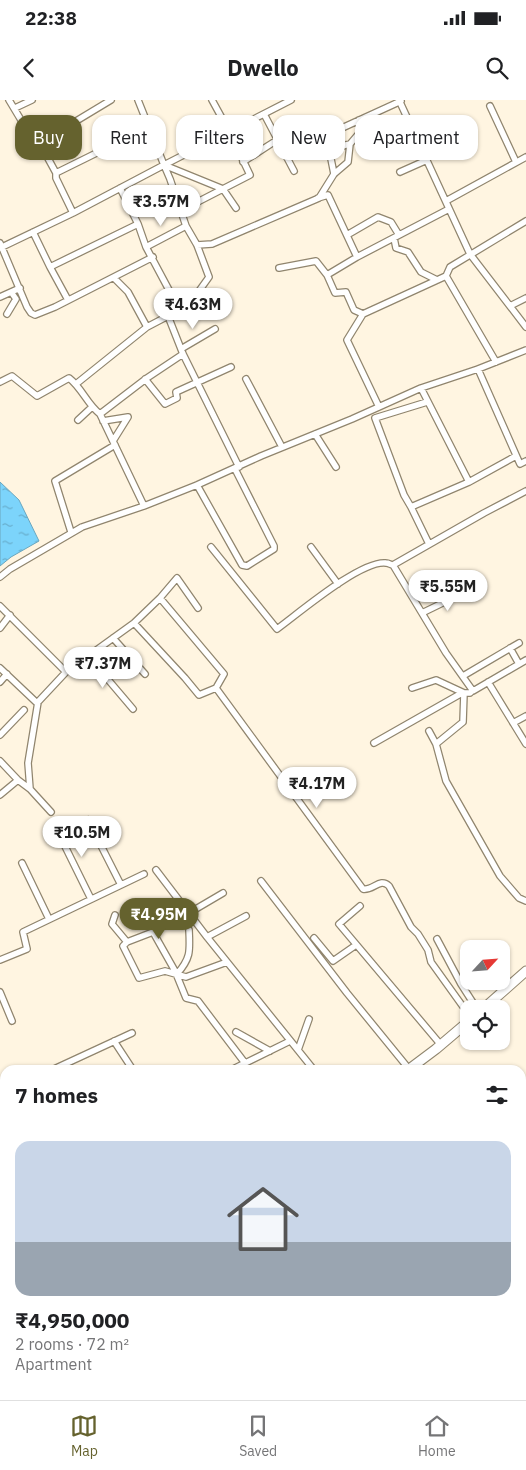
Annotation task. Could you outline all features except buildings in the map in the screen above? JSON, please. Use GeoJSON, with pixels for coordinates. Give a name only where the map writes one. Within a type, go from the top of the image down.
{"type":"FeatureCollection","features":[{"type":"Feature","properties":{"kind":"main road"},"geometry":{"type":"LineString","coordinates":[[493,1000],[526,971]]}},
{"type":"Feature","properties":{"kind":"main road"},"geometry":{"type":"LineString","coordinates":[[415,1065],[460,1029]]}},
{"type":"Feature","properties":{"kind":"street"},"geometry":{"type":"LineString","coordinates":[[10,100],[19,115]]}},
{"type":"Feature","properties":{"kind":"street"},"geometry":{"type":"LineString","coordinates":[[15,108],[32,100]]}},
{"type":"Feature","properties":{"kind":"street"},"geometry":{"type":"LineString","coordinates":[[82,117],[111,100]]}},
{"type":"Feature","properties":{"kind":"street"},"geometry":{"type":"LineString","coordinates":[[138,100],[144,115]]}},
{"type":"Feature","properties":{"kind":"street"},"geometry":{"type":"LineString","coordinates":[[212,100],[220,115]]}},
{"type":"Feature","properties":{"kind":"street"},"geometry":{"type":"LineString","coordinates":[[273,131],[264,114],[291,100]]}},
{"type":"Feature","properties":{"kind":"street"},"geometry":{"type":"LineString","coordinates":[[370,115],[401,101],[407,115]]}},
{"type":"Feature","properties":{"kind":"street"},"geometry":{"type":"LineString","coordinates":[[490,106],[516,162]]}},
{"type":"Feature","properties":{"kind":"street"},"geometry":{"type":"LineString","coordinates":[[345,145],[350,144],[355,138]]}},
{"type":"Feature","properties":{"kind":"street"},"geometry":{"type":"LineString","coordinates":[[318,198],[334,174],[348,162],[350,144]]}},
{"type":"Feature","properties":{"kind":"street"},"geometry":{"type":"LineString","coordinates":[[182,210],[250,175],[243,162],[273,145]]}},
{"type":"Feature","properties":{"kind":"street"},"geometry":{"type":"LineString","coordinates":[[56,173],[92,155]]}},
{"type":"Feature","properties":{"kind":"street"},"geometry":{"type":"LineString","coordinates":[[446,201],[526,157]]}},
{"type":"Feature","properties":{"kind":"street"},"geometry":{"type":"LineString","coordinates":[[153,257],[114,278],[35,315],[27,307],[1,246],[73,213],[176,159]]}},
{"type":"Feature","properties":{"kind":"street"},"geometry":{"type":"LineString","coordinates":[[49,160],[73,213]]}},
{"type":"Feature","properties":{"kind":"street"},"geometry":{"type":"LineString","coordinates":[[76,384],[147,327],[168,316],[177,305],[194,298],[209,277],[197,245],[186,226],[182,210],[162,160]]}},
{"type":"Feature","properties":{"kind":"street"},"geometry":{"type":"LineString","coordinates":[[288,160],[294,171]]}},
{"type":"Feature","properties":{"kind":"street"},"geometry":{"type":"LineString","coordinates":[[331,160],[334,174]]}},
{"type":"Feature","properties":{"kind":"street"},"geometry":{"type":"LineString","coordinates":[[400,172],[427,160],[470,254],[526,327]]}},
{"type":"Feature","properties":{"kind":"street"},"geometry":{"type":"LineString","coordinates":[[164,165],[223,189],[236,208]]}},
{"type":"Feature","properties":{"kind":"street"},"geometry":{"type":"LineString","coordinates":[[120,188],[138,224],[146,247],[177,305]]}},
{"type":"Feature","properties":{"kind":"street"},"geometry":{"type":"LineString","coordinates":[[197,245],[212,244],[328,195],[357,257]]}},
{"type":"Feature","properties":{"kind":"street"},"geometry":{"type":"LineString","coordinates":[[328,275],[357,257],[449,208]]}},
{"type":"Feature","properties":{"kind":"street"},"geometry":{"type":"LineString","coordinates":[[347,235],[378,217],[391,222],[397,236],[396,248],[408,252],[422,272],[437,280]]}},
{"type":"Feature","properties":{"kind":"street"},"geometry":{"type":"LineString","coordinates":[[379,407],[347,340],[363,314],[446,276],[450,267],[526,221]]}},
{"type":"Feature","properties":{"kind":"street"},"geometry":{"type":"LineString","coordinates":[[50,267],[138,224]]}},
{"type":"Feature","properties":{"kind":"street"},"geometry":{"type":"LineString","coordinates":[[146,247],[186,226]]}},
{"type":"Feature","properties":{"kind":"street"},"geometry":{"type":"LineString","coordinates":[[122,232],[141,231]]}},
{"type":"Feature","properties":{"kind":"street"},"geometry":{"type":"LineString","coordinates":[[33,232],[68,300]]}},
{"type":"Feature","properties":{"kind":"street"},"geometry":{"type":"LineString","coordinates":[[279,268],[316,261],[328,275],[335,293],[346,292],[354,310],[363,314]]}},
{"type":"Feature","properties":{"kind":"street"},"geometry":{"type":"LineString","coordinates":[[446,276],[496,362]]}},
{"type":"Feature","properties":{"kind":"street"},"geometry":{"type":"LineString","coordinates":[[114,278],[128,292],[147,327]]}},
{"type":"Feature","properties":{"kind":"street"},"geometry":{"type":"LineString","coordinates":[[0,297],[20,288]]}},
{"type":"Feature","properties":{"kind":"street"},"geometry":{"type":"LineString","coordinates":[[7,314],[16,299],[11,292]]}},
{"type":"Feature","properties":{"kind":"street"},"geometry":{"type":"LineString","coordinates":[[510,306],[526,298]]}},
{"type":"Feature","properties":{"kind":"street"},"geometry":{"type":"LineString","coordinates":[[168,316],[182,352],[274,549],[247,566],[242,565],[197,486]]}},
{"type":"Feature","properties":{"kind":"street"},"geometry":{"type":"LineString","coordinates":[[100,414],[215,329]]}},
{"type":"Feature","properties":{"kind":"street"},"geometry":{"type":"LineString","coordinates":[[0,577],[10,569],[82,526],[197,486],[282,447],[420,388],[478,369],[526,350]]}},
{"type":"Feature","properties":{"kind":"street"},"geometry":{"type":"LineString","coordinates":[[145,379],[165,404],[177,398],[176,392],[231,367]]}},
{"type":"Feature","properties":{"kind":"street"},"geometry":{"type":"LineString","coordinates":[[478,369],[520,464],[526,461]]}},
{"type":"Feature","properties":{"kind":"street"},"geometry":{"type":"LineString","coordinates":[[0,382],[12,376],[37,396],[69,378],[76,384],[104,420],[144,506]]}},
{"type":"Feature","properties":{"kind":"street"},"geometry":{"type":"LineString","coordinates":[[246,379],[282,447]]}},
{"type":"Feature","properties":{"kind":"street"},"geometry":{"type":"LineString","coordinates":[[420,388],[469,482]]}},
{"type":"Feature","properties":{"kind":"street"},"geometry":{"type":"LineString","coordinates":[[428,402],[375,418],[404,495],[429,544]]}},
{"type":"Feature","properties":{"kind":"street"},"geometry":{"type":"LineString","coordinates":[[78,420],[92,407]]}},
{"type":"Feature","properties":{"kind":"street"},"geometry":{"type":"LineString","coordinates":[[70,532],[55,481],[114,443],[128,417],[104,420]]}},
{"type":"Feature","properties":{"kind":"street"},"geometry":{"type":"LineString","coordinates":[[315,434],[336,467]]}},
{"type":"Feature","properties":{"kind":"street"},"geometry":{"type":"LineString","coordinates":[[411,507],[469,482],[516,456]]}},
{"type":"Feature","properties":{"kind":"street"},"geometry":{"type":"LineString","coordinates":[[393,566],[526,491]]}},
{"type":"Feature","properties":{"kind":"street"},"geometry":{"type":"LineString","coordinates":[[211,547],[277,629],[348,577],[371,566],[386,563],[393,566],[446,653],[473,690]]}},
{"type":"Feature","properties":{"kind":"street"},"geometry":{"type":"LineString","coordinates":[[311,547],[338,584]]}},
{"type":"Feature","properties":{"kind":"street"},"geometry":{"type":"LineString","coordinates":[[30,788],[28,763],[38,702],[66,672],[134,623],[160,598],[177,578],[198,608]]}},
{"type":"Feature","properties":{"kind":"street"},"geometry":{"type":"LineString","coordinates":[[422,613],[465,592]]}},
{"type":"Feature","properties":{"kind":"street"},"geometry":{"type":"LineString","coordinates":[[134,623],[199,695],[216,688],[224,674],[160,598]]}},
{"type":"Feature","properties":{"kind":"street"},"geometry":{"type":"LineString","coordinates":[[0,606],[66,672]]}},
{"type":"Feature","properties":{"kind":"street"},"geometry":{"type":"LineString","coordinates":[[0,628],[10,616]]}},
{"type":"Feature","properties":{"kind":"street"},"geometry":{"type":"LineString","coordinates":[[113,638],[145,674]]}},
{"type":"Feature","properties":{"kind":"street"},"geometry":{"type":"LineString","coordinates":[[463,676],[519,643]]}},
{"type":"Feature","properties":{"kind":"street"},"geometry":{"type":"LineString","coordinates":[[510,648],[519,664]]}},
{"type":"Feature","properties":{"kind":"street"},"geometry":{"type":"LineString","coordinates":[[88,656],[133,709]]}},
{"type":"Feature","properties":{"kind":"street"},"geometry":{"type":"LineString","coordinates":[[374,743],[526,660]]}},
{"type":"Feature","properties":{"kind":"street"},"geometry":{"type":"LineString","coordinates":[[0,668],[38,702]]}},
{"type":"Feature","properties":{"kind":"street"},"geometry":{"type":"LineString","coordinates":[[0,682],[7,674]]}},
{"type":"Feature","properties":{"kind":"street"},"geometry":{"type":"LineString","coordinates":[[412,688],[436,680],[464,693]]}},
{"type":"Feature","properties":{"kind":"street"},"geometry":{"type":"LineString","coordinates":[[488,682],[526,744]]}},
{"type":"Feature","properties":{"kind":"street"},"geometry":{"type":"LineString","coordinates":[[216,688],[363,889],[370,890],[381,882],[389,886],[412,927],[428,950],[431,962],[460,1002]]}},
{"type":"Feature","properties":{"kind":"street"},"geometry":{"type":"LineString","coordinates":[[436,744],[463,722],[464,693]]}},
{"type":"Feature","properties":{"kind":"street"},"geometry":{"type":"LineString","coordinates":[[0,735],[24,710]]}},
{"type":"Feature","properties":{"kind":"street"},"geometry":{"type":"LineString","coordinates":[[513,723],[526,716]]}},
{"type":"Feature","properties":{"kind":"street"},"geometry":{"type":"LineString","coordinates":[[429,732],[436,744],[446,781],[500,876],[519,898],[526,901]]}},
{"type":"Feature","properties":{"kind":"street"},"geometry":{"type":"LineString","coordinates":[[0,762],[18,780],[30,788],[51,812]]}},
{"type":"Feature","properties":{"kind":"street"},"geometry":{"type":"LineString","coordinates":[[0,795],[18,780]]}},
{"type":"Feature","properties":{"kind":"street"},"geometry":{"type":"LineString","coordinates":[[62,841],[89,823],[120,885]]}},
{"type":"Feature","properties":{"kind":"street"},"geometry":{"type":"LineString","coordinates":[[55,826],[91,900]]}},
{"type":"Feature","properties":{"kind":"street"},"geometry":{"type":"LineString","coordinates":[[22,863],[49,919]]}},
{"type":"Feature","properties":{"kind":"street"},"geometry":{"type":"LineString","coordinates":[[156,870],[207,937],[310,1065]]}},
{"type":"Feature","properties":{"kind":"street"},"geometry":{"type":"LineString","coordinates":[[0,960],[27,949],[23,932],[144,874]]}},
{"type":"Feature","properties":{"kind":"street"},"geometry":{"type":"LineString","coordinates":[[261,881],[405,1065]]}},
{"type":"Feature","properties":{"kind":"street"},"geometry":{"type":"LineString","coordinates":[[189,913],[223,893]]}},
{"type":"Feature","properties":{"kind":"street"},"geometry":{"type":"LineString","coordinates":[[360,906],[339,924],[441,1045]]}},
{"type":"Feature","properties":{"kind":"street"},"geometry":{"type":"LineString","coordinates":[[164,909],[153,932],[127,942],[123,946],[139,978],[165,971],[186,977],[227,962]]}},
{"type":"Feature","properties":{"kind":"street"},"geometry":{"type":"LineString","coordinates":[[115,915],[112,924],[127,942]]}},
{"type":"Feature","properties":{"kind":"street"},"geometry":{"type":"LineString","coordinates":[[207,937],[246,916]]}},
{"type":"Feature","properties":{"kind":"street"},"geometry":{"type":"LineString","coordinates":[[177,974],[185,965],[190,954],[189,930]]}},
{"type":"Feature","properties":{"kind":"street"},"geometry":{"type":"LineString","coordinates":[[153,932],[177,974],[186,998],[198,1001],[245,1063]]}},
{"type":"Feature","properties":{"kind":"street"},"geometry":{"type":"LineString","coordinates":[[314,938],[333,961],[356,945]]}},
{"type":"Feature","properties":{"kind":"street"},"geometry":{"type":"LineString","coordinates":[[436,939],[471,1000]]}},
{"type":"Feature","properties":{"kind":"street"},"geometry":{"type":"LineString","coordinates":[[0,992],[12,1021]]}},
{"type":"Feature","properties":{"kind":"street"},"geometry":{"type":"LineString","coordinates":[[298,1050],[309,1019]]}},
{"type":"Feature","properties":{"kind":"street"},"geometry":{"type":"LineString","coordinates":[[236,1032],[270,1051]]}},
{"type":"Feature","properties":{"kind":"street"},"geometry":{"type":"LineString","coordinates":[[63,1065],[132,1033]]}},
{"type":"Feature","properties":{"kind":"street"},"geometry":{"type":"LineString","coordinates":[[114,1041],[130,1065]]}},
{"type":"Feature","properties":{"kind":"street"},"geometry":{"type":"LineString","coordinates":[[241,1065],[290,1041]]}},
{"type":"Feature","properties":{"kind":"water"},"geometry":{"type":"Polygon","coordinates":[[[0,482],[19,500],[39,541],[11,557],[0,566],[0,482]]]}}]}
